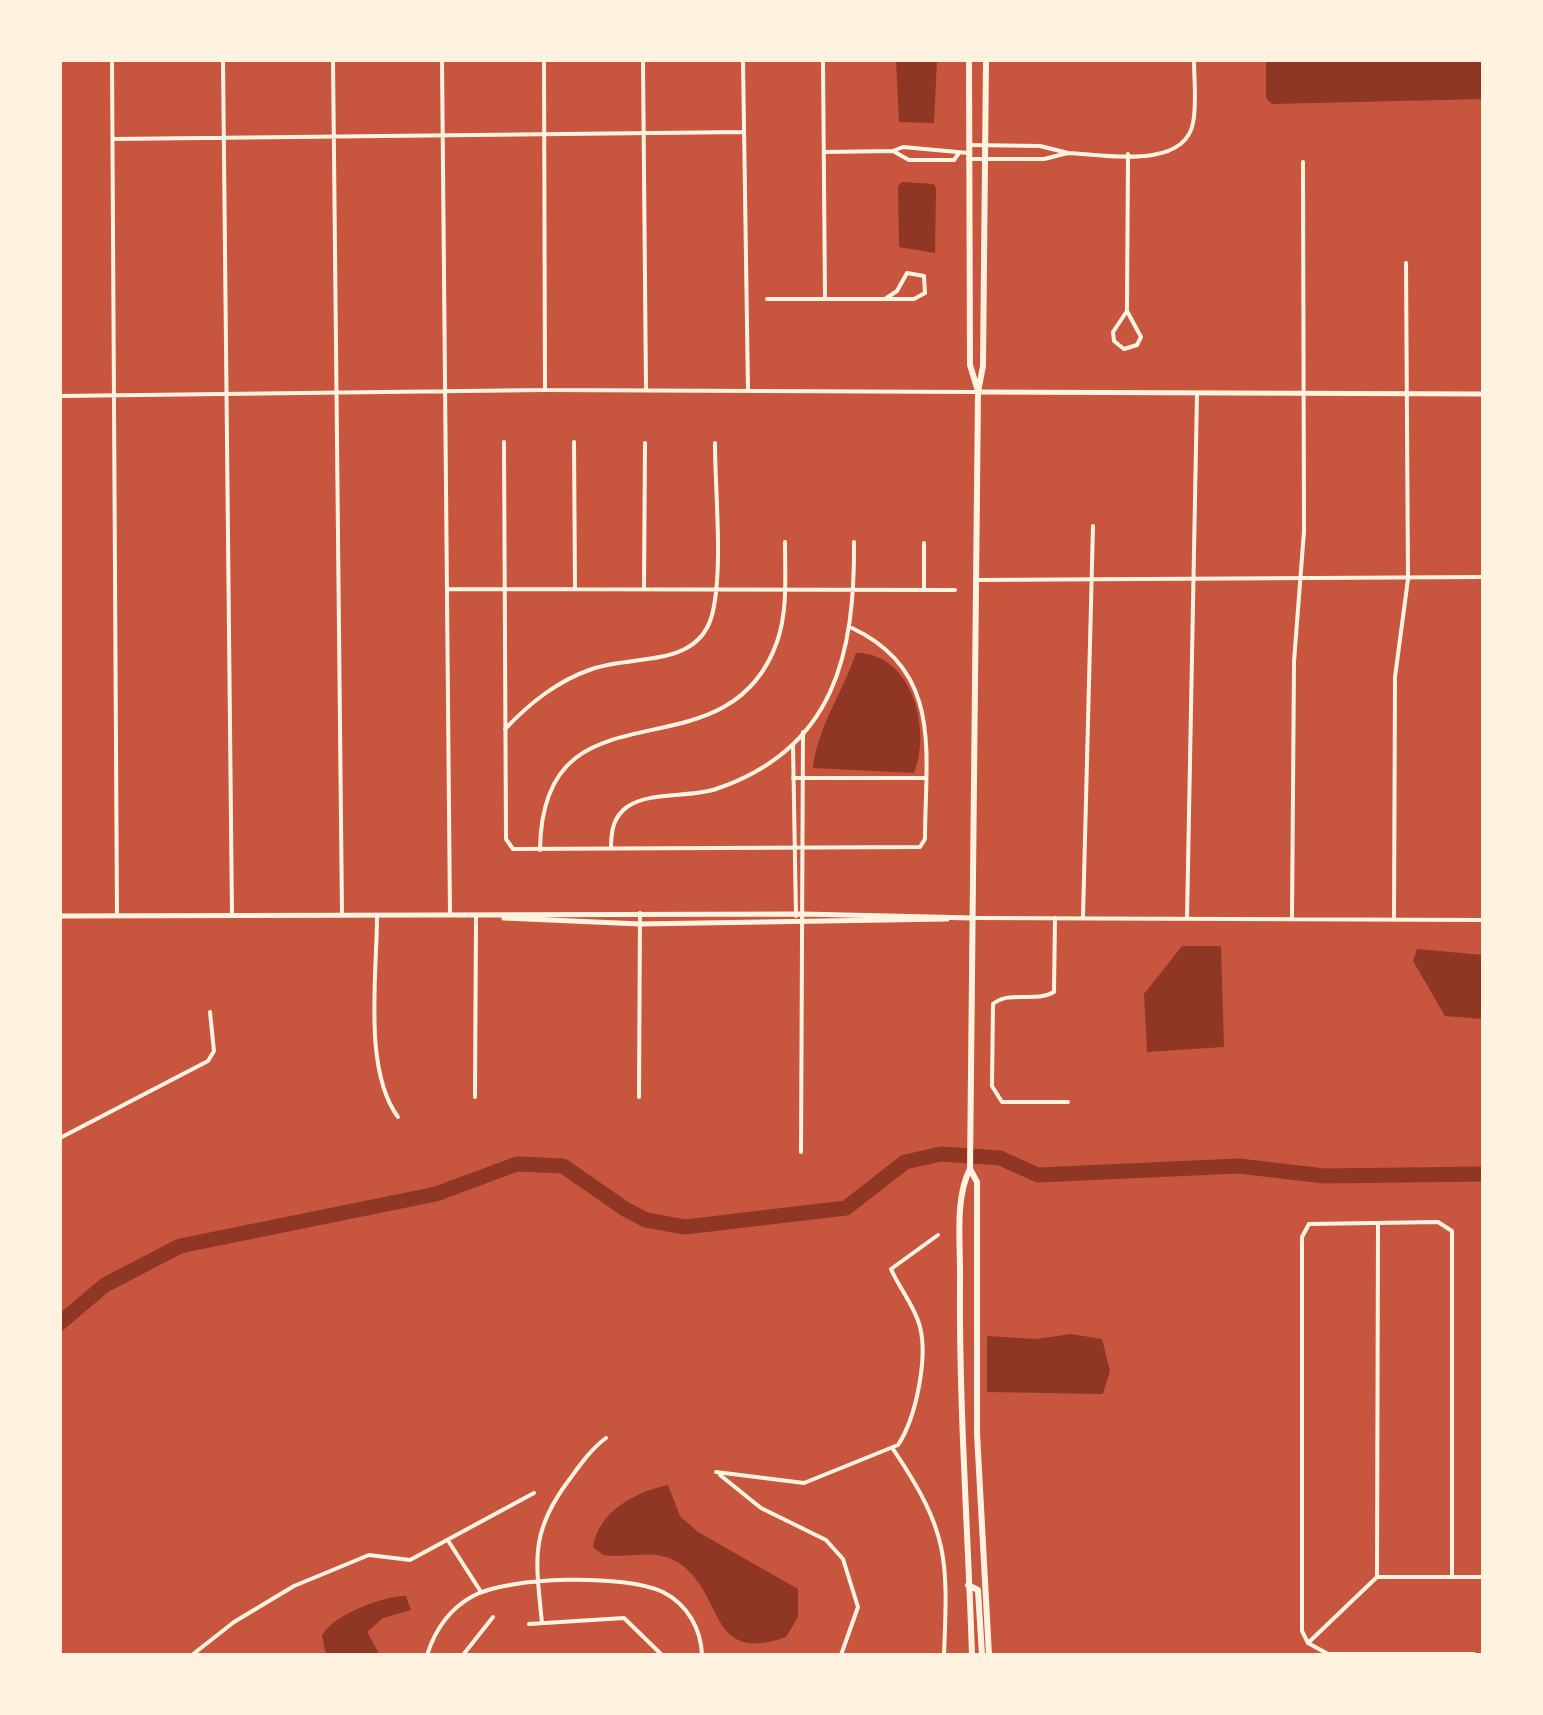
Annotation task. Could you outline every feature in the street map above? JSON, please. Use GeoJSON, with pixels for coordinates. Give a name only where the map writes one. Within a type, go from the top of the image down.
{"type":"FeatureCollection","features":[{"type":"Feature","properties":{"kind":"main road"},"geometry":{"type":"LineString","coordinates":[[969,60],[970,365],[978,392]]}},
{"type":"Feature","properties":{"kind":"main road"},"geometry":{"type":"LineString","coordinates":[[985,1655],[977,1433],[976,1182],[970,1169],[970,1126],[978,392],[983,366],[986,60]]}},
{"type":"Feature","properties":{"kind":"main road"},"geometry":{"type":"LineString","coordinates":[[970,1169],[963,1183],[960,1425],[972,1655]]}},
{"type":"Feature","properties":{"kind":"main road"},"geometry":{"type":"LineString","coordinates":[[968,1584],[978,1590],[985,1655]]}},
{"type":"Feature","properties":{"kind":"street"},"geometry":{"type":"LineString","coordinates":[[112,60],[117,916]]}},
{"type":"Feature","properties":{"kind":"street"},"geometry":{"type":"LineString","coordinates":[[224,60],[232,915]]}},
{"type":"Feature","properties":{"kind":"street"},"geometry":{"type":"LineString","coordinates":[[333,60],[342,914]]}},
{"type":"Feature","properties":{"kind":"street"},"geometry":{"type":"LineString","coordinates":[[442,60],[450,915]]}},
{"type":"Feature","properties":{"kind":"street"},"geometry":{"type":"LineString","coordinates":[[544,60],[545,390]]}},
{"type":"Feature","properties":{"kind":"street"},"geometry":{"type":"LineString","coordinates":[[643,60],[646,392]]}},
{"type":"Feature","properties":{"kind":"street"},"geometry":{"type":"LineString","coordinates":[[743,60],[748,392]]}},
{"type":"Feature","properties":{"kind":"street"},"geometry":{"type":"LineString","coordinates":[[823,60],[825,299]]}},
{"type":"Feature","properties":{"kind":"street"},"geometry":{"type":"LineString","coordinates":[[968,152],[985,158],[1027,158],[1068,153],[1167,152],[1188,136],[1193,122],[1194,60]]}},
{"type":"Feature","properties":{"kind":"street"},"geometry":{"type":"LineString","coordinates":[[113,139],[743,132]]}},
{"type":"Feature","properties":{"kind":"street"},"geometry":{"type":"LineString","coordinates":[[958,153],[985,145],[1027,146],[1068,153]]}},
{"type":"Feature","properties":{"kind":"street"},"geometry":{"type":"LineString","coordinates":[[1027,146],[1027,158]]}},
{"type":"Feature","properties":{"kind":"street"},"geometry":{"type":"LineString","coordinates":[[928,148],[928,160]]}},
{"type":"Feature","properties":{"kind":"street"},"geometry":{"type":"LineString","coordinates":[[824,152],[953,148],[958,153]]}},
{"type":"Feature","properties":{"kind":"street"},"geometry":{"type":"LineString","coordinates":[[894,151],[900,158],[928,160],[954,160],[958,153]]}},
{"type":"Feature","properties":{"kind":"street"},"geometry":{"type":"LineString","coordinates":[[1127,311],[1113,332],[1114,341],[1124,349],[1133,348],[1140,337],[1127,311],[1128,154]]}},
{"type":"Feature","properties":{"kind":"street"},"geometry":{"type":"LineString","coordinates":[[1292,920],[1294,662],[1303,579],[1302,162]]}},
{"type":"Feature","properties":{"kind":"street"},"geometry":{"type":"LineString","coordinates":[[1394,920],[1394,677],[1408,579],[1406,263]]}},
{"type":"Feature","properties":{"kind":"street"},"geometry":{"type":"LineString","coordinates":[[767,299],[885,299],[918,298],[925,293],[926,280],[916,272],[907,273],[896,292],[885,299]]}},
{"type":"Feature","properties":{"kind":"street"},"geometry":{"type":"LineString","coordinates":[[60,396],[545,390],[1483,394]]}},
{"type":"Feature","properties":{"kind":"street"},"geometry":{"type":"LineString","coordinates":[[1187,919],[1190,659],[1197,579],[1197,394]]}},
{"type":"Feature","properties":{"kind":"street"},"geometry":{"type":"LineString","coordinates":[[504,442],[510,847],[920,847],[925,839],[924,720],[914,682],[885,648],[852,628]]}},
{"type":"Feature","properties":{"kind":"street"},"geometry":{"type":"LineString","coordinates":[[574,442],[575,589]]}},
{"type":"Feature","properties":{"kind":"street"},"geometry":{"type":"LineString","coordinates":[[506,729],[536,699],[566,680],[610,664],[684,651],[708,626],[715,590],[715,442]]}},
{"type":"Feature","properties":{"kind":"street"},"geometry":{"type":"LineString","coordinates":[[644,589],[646,443]]}},
{"type":"Feature","properties":{"kind":"street"},"geometry":{"type":"LineString","coordinates":[[1084,917],[1093,526]]}},
{"type":"Feature","properties":{"kind":"street"},"geometry":{"type":"LineString","coordinates":[[540,850],[542,814],[551,791],[566,768],[586,750],[623,733],[706,718],[750,686],[776,644],[785,590],[785,542]]}},
{"type":"Feature","properties":{"kind":"street"},"geometry":{"type":"LineString","coordinates":[[610,850],[614,822],[627,807],[718,788],[757,770],[803,732],[831,691],[852,628],[854,542]]}},
{"type":"Feature","properties":{"kind":"street"},"geometry":{"type":"LineString","coordinates":[[924,543],[924,590]]}},
{"type":"Feature","properties":{"kind":"street"},"geometry":{"type":"LineString","coordinates":[[976,580],[1483,576]]}},
{"type":"Feature","properties":{"kind":"street"},"geometry":{"type":"LineString","coordinates":[[448,589],[956,590]]}},
{"type":"Feature","properties":{"kind":"street"},"geometry":{"type":"LineString","coordinates":[[800,1152],[803,732]]}},
{"type":"Feature","properties":{"kind":"street"},"geometry":{"type":"LineString","coordinates":[[793,743],[794,914],[800,925]]}},
{"type":"Feature","properties":{"kind":"street"},"geometry":{"type":"LineString","coordinates":[[794,778],[925,778]]}},
{"type":"Feature","properties":{"kind":"street"},"geometry":{"type":"LineString","coordinates":[[376,914],[378,1060],[386,1098],[398,1118]]}},
{"type":"Feature","properties":{"kind":"street"},"geometry":{"type":"LineString","coordinates":[[639,1097],[640,914]]}},
{"type":"Feature","properties":{"kind":"street"},"geometry":{"type":"LineString","coordinates":[[60,916],[803,914],[1483,920]]}},
{"type":"Feature","properties":{"kind":"street"},"geometry":{"type":"LineString","coordinates":[[476,915],[640,924],[934,923],[952,918]]}},
{"type":"Feature","properties":{"kind":"street"},"geometry":{"type":"LineString","coordinates":[[475,1097],[476,915]]}},
{"type":"Feature","properties":{"kind":"street"},"geometry":{"type":"LineString","coordinates":[[1056,918],[1056,989],[1046,997],[1002,998],[993,1004],[992,1086],[1002,1102],[1068,1102]]}},
{"type":"Feature","properties":{"kind":"street"},"geometry":{"type":"LineString","coordinates":[[60,1138],[208,1061],[214,1051],[210,1012]]}},
{"type":"Feature","properties":{"kind":"street"},"geometry":{"type":"LineString","coordinates":[[1452,1577],[1452,1229],[1442,1222],[1313,1223],[1302,1236],[1301,1626],[1308,1642],[1334,1654],[1474,1654]]}},
{"type":"Feature","properties":{"kind":"street"},"geometry":{"type":"LineString","coordinates":[[1376,1576],[1378,1223]]}},
{"type":"Feature","properties":{"kind":"street"},"geometry":{"type":"LineString","coordinates":[[840,1655],[858,1607],[855,1586],[840,1554],[826,1540],[761,1508],[716,1472],[804,1483],[894,1449],[908,1425],[922,1340],[918,1319],[891,1269],[938,1235]]}},
{"type":"Feature","properties":{"kind":"street"},"geometry":{"type":"LineString","coordinates":[[542,1623],[536,1544],[545,1514],[592,1450],[606,1438]]}},
{"type":"Feature","properties":{"kind":"street"},"geometry":{"type":"LineString","coordinates":[[894,1449],[933,1513],[943,1542],[948,1574],[944,1655]]}},
{"type":"Feature","properties":{"kind":"street"},"geometry":{"type":"LineString","coordinates":[[192,1655],[234,1622],[294,1586],[369,1555],[407,1561],[449,1542],[534,1493]]}},
{"type":"Feature","properties":{"kind":"street"},"geometry":{"type":"LineString","coordinates":[[449,1542],[481,1592]]}},
{"type":"Feature","properties":{"kind":"street"},"geometry":{"type":"LineString","coordinates":[[1308,1642],[1376,1576],[1483,1577]]}},
{"type":"Feature","properties":{"kind":"street"},"geometry":{"type":"LineString","coordinates":[[426,1655],[441,1623],[481,1592],[538,1583],[637,1585],[662,1592],[691,1617],[702,1655]]}},
{"type":"Feature","properties":{"kind":"street"},"geometry":{"type":"LineString","coordinates":[[463,1655],[493,1617]]}},
{"type":"Feature","properties":{"kind":"street"},"geometry":{"type":"LineString","coordinates":[[529,1624],[624,1618],[662,1655]]}},
{"type":"Feature","properties":{"kind":"shaded area"},"geometry":{"type":"Polygon","coordinates":[[[896,60],[937,60],[934,123],[899,122],[896,60]]]}},
{"type":"Feature","properties":{"kind":"shaded area"},"geometry":{"type":"Polygon","coordinates":[[[1266,60],[1483,60],[1483,99],[1272,104],[1266,98],[1266,60]]]}},
{"type":"Feature","properties":{"kind":"shaded area"},"geometry":{"type":"Polygon","coordinates":[[[902,182],[934,184],[936,188],[935,253],[899,247],[898,186],[902,182]]]}},
{"type":"Feature","properties":{"kind":"shaded area"},"geometry":{"type":"Polygon","coordinates":[[[856,653],[875,656],[891,665],[913,696],[920,736],[914,773],[813,768],[820,739],[856,653]]]}},
{"type":"Feature","properties":{"kind":"shaded area"},"geometry":{"type":"Polygon","coordinates":[[[1182,946],[1221,946],[1224,1047],[1147,1052],[1144,994],[1182,946]]]}},
{"type":"Feature","properties":{"kind":"shaded area"},"geometry":{"type":"Polygon","coordinates":[[[1417,949],[1483,955],[1483,1019],[1445,1016],[1413,961],[1417,949]]]}},
{"type":"Feature","properties":{"kind":"shaded area"},"geometry":{"type":"Polygon","coordinates":[[[1071,1334],[1102,1339],[1110,1371],[1103,1394],[987,1392],[987,1336],[1036,1339],[1071,1334]]]}},
{"type":"Feature","properties":{"kind":"shaded area"},"geometry":{"type":"Polygon","coordinates":[[[668,1485],[680,1516],[698,1532],[798,1589],[798,1617],[786,1637],[761,1643],[743,1642],[720,1622],[694,1577],[679,1563],[651,1554],[603,1555],[593,1547],[603,1523],[620,1505],[668,1485]]]}},
{"type":"Feature","properties":{"kind":"shaded area"},"geometry":{"type":"Polygon","coordinates":[[[406,1596],[411,1610],[383,1618],[367,1632],[380,1655],[326,1655],[322,1636],[336,1621],[372,1603],[406,1596]]]}},
{"type":"Feature","properties":{"kind":"waterway"},"geometry":{"type":"LineString","coordinates":[[60,1323],[105,1285],[180,1246],[436,1194],[517,1164],[563,1166],[646,1220],[685,1227],[846,1208],[905,1162],[941,1154],[1000,1158],[1038,1175],[1239,1166],[1324,1176],[1483,1174]]}}]}
